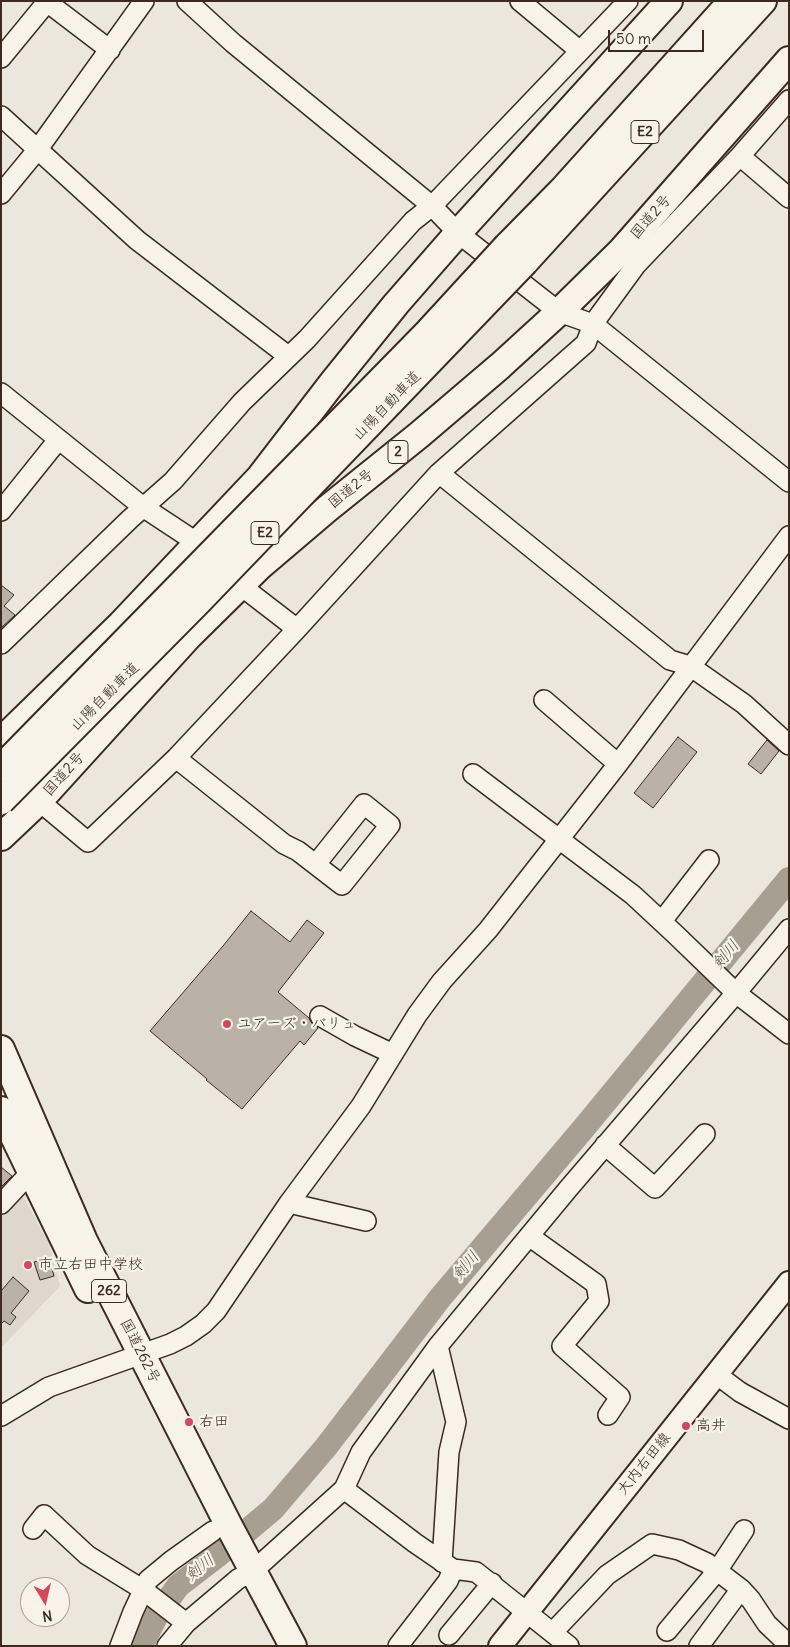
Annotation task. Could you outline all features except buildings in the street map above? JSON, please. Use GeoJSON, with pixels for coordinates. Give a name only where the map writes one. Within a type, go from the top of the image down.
{"type":"FeatureCollection","features":[{"type":"Feature","properties":{"kind":"highway"},"geometry":{"type":"LineString","coordinates":[[1,741],[121,624],[260,477],[390,312],[458,233],[669,1]]}},
{"type":"Feature","properties":{"kind":"highway","name":"山陽自動車道"},"geometry":{"type":"LineString","coordinates":[[1,768],[421,339],[516,254],[564,188],[732,1]]}},
{"type":"Feature","properties":{"kind":"highway","name":"山陽自動車道"},"geometry":{"type":"LineString","coordinates":[[1,801],[199,601],[516,254],[762,1]]}},
{"type":"Feature","properties":{"kind":"highway","name":"国道2号"},"geometry":{"type":"LineString","coordinates":[[1,837],[39,801],[189,636],[260,566],[327,509],[419,436],[500,366],[559,312],[621,251],[789,60]]}},
{"type":"Feature","properties":{"kind":"highway","name":"国道262号"},"geometry":{"type":"LineString","coordinates":[[1,1049],[133,1357],[219,1531],[293,1646]]}},
{"type":"Feature","properties":{"kind":"highway","name":"国道262号"},"geometry":{"type":"LineString","coordinates":[[1,1110],[71,1256],[133,1357]]}},
{"type":"Feature","properties":{"kind":"highway","name":"国道262号"},"geometry":{"type":"LineString","coordinates":[[244,1571],[272,1646]]}},
{"type":"Feature","properties":{"kind":"main road","name":"大内右田線"},"geometry":{"type":"LineString","coordinates":[[500,1646],[789,1283]]}},
{"type":"Feature","properties":{"kind":"street"},"geometry":{"type":"LineString","coordinates":[[1,194],[38,149],[144,1]]}},
{"type":"Feature","properties":{"kind":"street"},"geometry":{"type":"LineString","coordinates":[[186,1],[241,49],[432,206],[458,233],[559,312],[593,324],[789,482]]}},
{"type":"Feature","properties":{"kind":"street"},"geometry":{"type":"LineString","coordinates":[[520,1],[580,51]]}},
{"type":"Feature","properties":{"kind":"street"},"geometry":{"type":"LineString","coordinates":[[1,644],[143,507],[173,481],[242,402],[307,338],[413,221],[432,206],[628,1]]}},
{"type":"Feature","properties":{"kind":"street"},"geometry":{"type":"LineString","coordinates":[[1,58],[46,2],[110,50]]}},
{"type":"Feature","properties":{"kind":"street"},"geometry":{"type":"LineString","coordinates":[[39,801],[88,842],[176,758],[439,473],[586,343],[593,324],[636,265],[740,156],[789,100]]}},
{"type":"Feature","properties":{"kind":"street"},"geometry":{"type":"LineString","coordinates":[[1,116],[137,240],[288,356]]}},
{"type":"Feature","properties":{"kind":"street"},"geometry":{"type":"LineString","coordinates":[[740,156],[789,198]]}},
{"type":"Feature","properties":{"kind":"street"},"geometry":{"type":"LineString","coordinates":[[1,393],[143,507],[190,538]]}},
{"type":"Feature","properties":{"kind":"street"},"geometry":{"type":"LineString","coordinates":[[1,511],[58,440]]}},
{"type":"Feature","properties":{"kind":"street"},"geometry":{"type":"LineString","coordinates":[[439,473],[670,660],[690,666],[744,704],[789,745]]}},
{"type":"Feature","properties":{"kind":"street"},"geometry":{"type":"LineString","coordinates":[[1,1416],[49,1387],[186,1336],[203,1324],[216,1311],[289,1203],[361,1106],[416,1015],[442,981],[488,930],[559,840],[789,536]]}},
{"type":"Feature","properties":{"kind":"street"},"geometry":{"type":"LineString","coordinates":[[249,592],[297,629]]}},
{"type":"Feature","properties":{"kind":"street"},"geometry":{"type":"LineString","coordinates":[[544,700],[618,764]]}},
{"type":"Feature","properties":{"kind":"street"},"geometry":{"type":"LineString","coordinates":[[176,758],[284,844],[316,864]]}},
{"type":"Feature","properties":{"kind":"street"},"geometry":{"type":"LineString","coordinates":[[473,774],[633,895],[714,974],[789,1034]]}},
{"type":"Feature","properties":{"kind":"street"},"geometry":{"type":"LineString","coordinates":[[662,922],[710,860]]}},
{"type":"Feature","properties":{"kind":"street"},"geometry":{"type":"LineString","coordinates":[[167,1646],[186,1623],[244,1571],[344,1489],[361,1452],[438,1346],[789,928]]}},
{"type":"Feature","properties":{"kind":"street"},"geometry":{"type":"LineString","coordinates":[[320,1016],[355,1036],[393,1054]]}},
{"type":"Feature","properties":{"kind":"street"},"geometry":{"type":"LineString","coordinates":[[605,1145],[655,1188],[705,1134]]}},
{"type":"Feature","properties":{"kind":"street"},"geometry":{"type":"LineString","coordinates":[[1,1204],[31,1172]]}},
{"type":"Feature","properties":{"kind":"street"},"geometry":{"type":"LineString","coordinates":[[289,1203],[366,1221]]}},
{"type":"Feature","properties":{"kind":"street"},"geometry":{"type":"LineString","coordinates":[[529,1236],[596,1284],[599,1301],[562,1346],[620,1397],[608,1415]]}},
{"type":"Feature","properties":{"kind":"street"},"geometry":{"type":"LineString","coordinates":[[398,1646],[448,1580],[449,1452],[456,1422],[438,1346]]}},
{"type":"Feature","properties":{"kind":"street"},"geometry":{"type":"LineString","coordinates":[[716,1374],[740,1392],[789,1419]]}},
{"type":"Feature","properties":{"kind":"street"},"geometry":{"type":"LineString","coordinates":[[344,1489],[447,1566],[476,1572],[492,1583],[569,1646]]}},
{"type":"Feature","properties":{"kind":"street"},"geometry":{"type":"LineString","coordinates":[[33,1529],[44,1515],[87,1555],[142,1589],[186,1623]]}},
{"type":"Feature","properties":{"kind":"street"},"geometry":{"type":"LineString","coordinates":[[667,1631],[717,1572],[744,1530]]}},
{"type":"Feature","properties":{"kind":"street"},"geometry":{"type":"LineString","coordinates":[[120,1646],[142,1589],[148,1580],[171,1560],[219,1531]]}},
{"type":"Feature","properties":{"kind":"street"},"geometry":{"type":"LineString","coordinates":[[553,1632],[607,1575],[652,1544],[679,1550],[707,1563],[741,1589],[752,1600],[767,1624],[789,1644]]}},
{"type":"Feature","properties":{"kind":"street"},"geometry":{"type":"LineString","coordinates":[[449,1635],[492,1583]]}},
{"type":"Feature","properties":{"kind":"street"},"geometry":{"type":"LineString","coordinates":[[699,1646],[741,1589]]}},
{"type":"Feature","properties":{"kind":"shaded area","name":"市立右田中学校"},"geometry":{"type":"Polygon","coordinates":[[[18,1196],[24,1198],[49,1244],[60,1286],[1,1348],[1,1216],[18,1196]]]}},
{"type":"Feature","properties":{"kind":"waterway","name":"剣川"},"geometry":{"type":"LineString","coordinates":[[141,1646],[156,1617],[178,1586],[273,1509],[326,1447],[440,1298],[583,1129],[789,879]]}},
{"type":"Feature","properties":{"kind":"place","name":"ユアーズ・バリュ"},"geometry":{"type":"Point","coordinates":[227,1024]}},
{"type":"Feature","properties":{"kind":"place","name":"市立右田中学校"},"geometry":{"type":"Point","coordinates":[28,1265]}},
{"type":"Feature","properties":{"kind":"place","name":"右田"},"geometry":{"type":"Point","coordinates":[189,1422]}},
{"type":"Feature","properties":{"kind":"place","name":"高井"},"geometry":{"type":"Point","coordinates":[686,1426]}}]}
